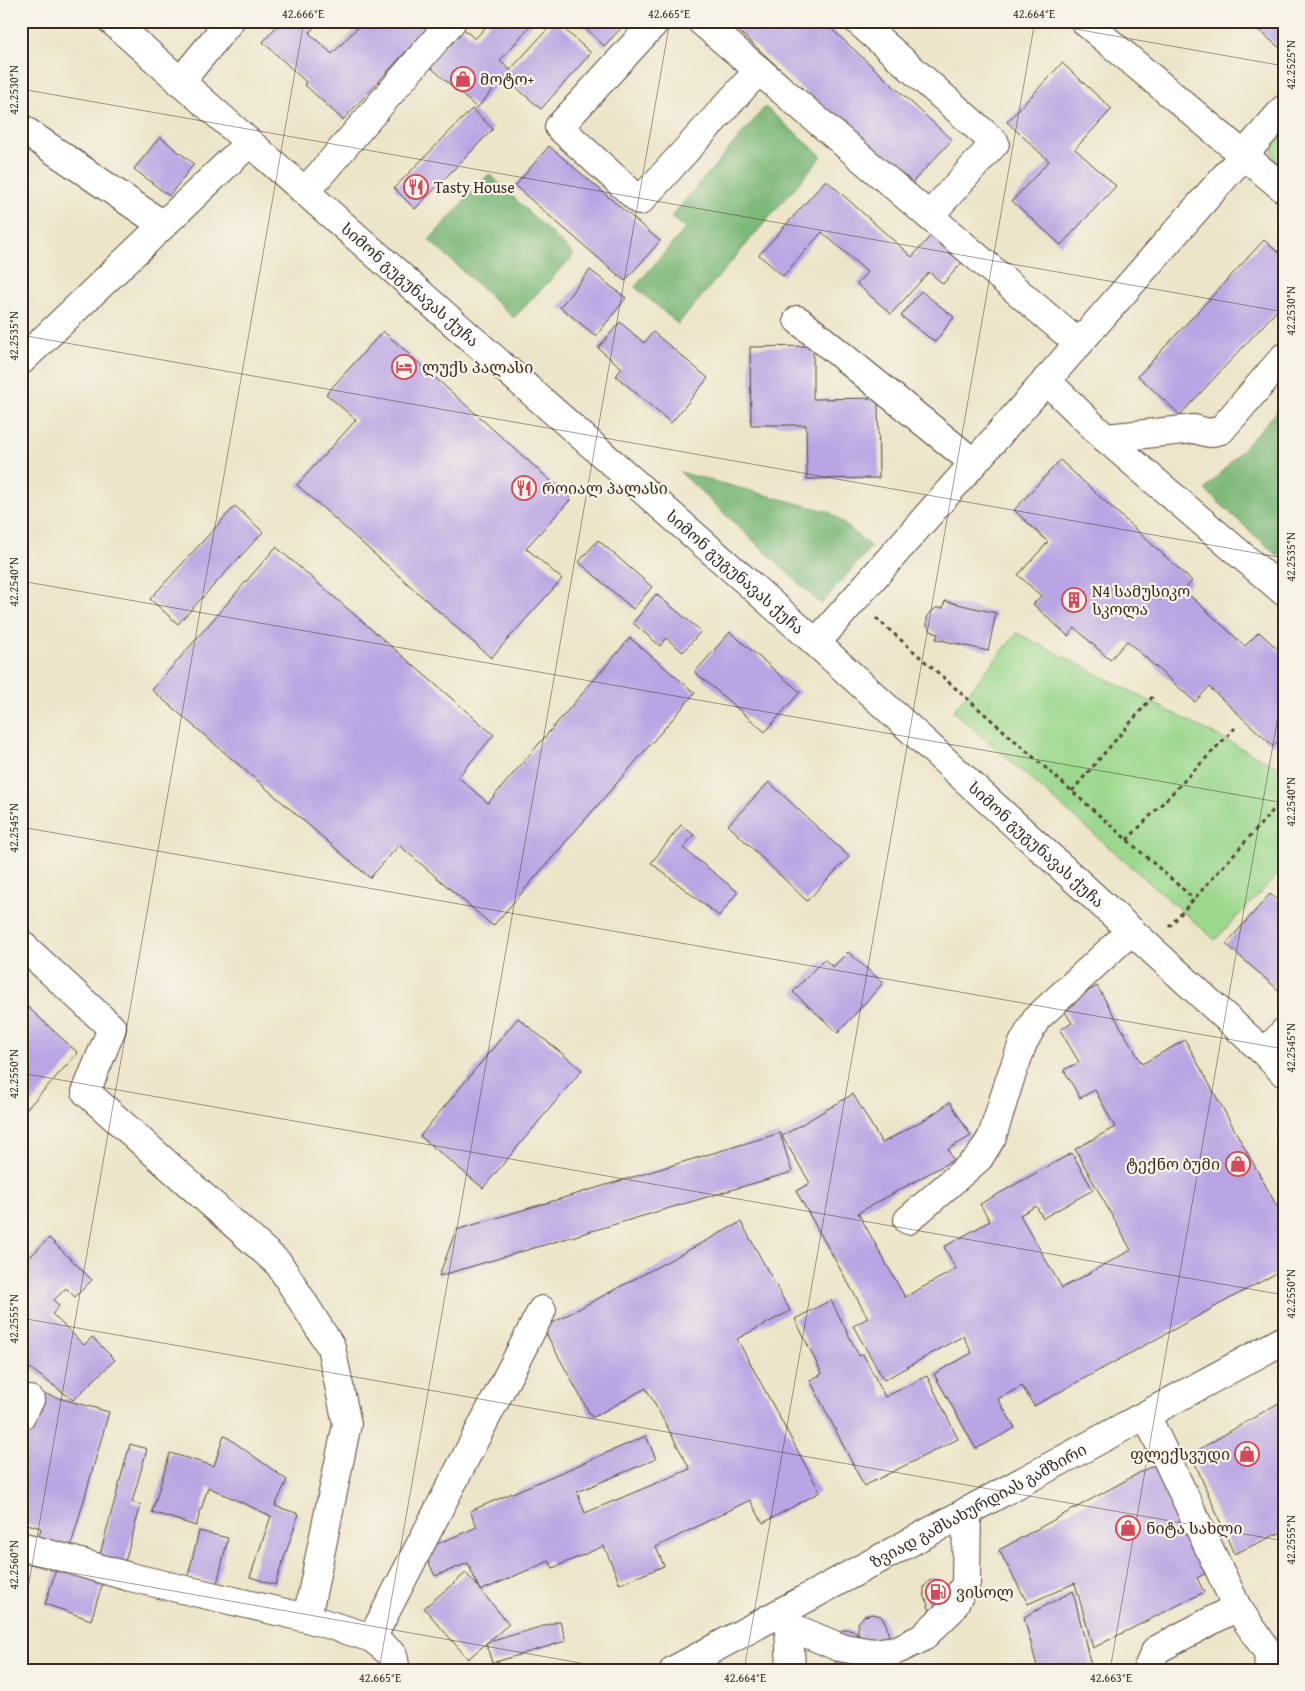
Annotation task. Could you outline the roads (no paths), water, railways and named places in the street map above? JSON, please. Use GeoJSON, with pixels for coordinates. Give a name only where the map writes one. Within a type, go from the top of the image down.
{"type":"FeatureCollection","features":[{"type":"Feature","properties":{"kind":"main road","name":"სიმონ გუგუნავას ქუჩა"},"geometry":{"type":"LineString","coordinates":[[112,21],[816,643],[1265,1053],[1284,1073]]}},
{"type":"Feature","properties":{"kind":"main road"},"geometry":{"type":"LineString","coordinates":[[180,82],[230,21]]}},
{"type":"Feature","properties":{"kind":"main road"},"geometry":{"type":"LineString","coordinates":[[305,192],[452,21]]}},
{"type":"Feature","properties":{"kind":"main road"},"geometry":{"type":"LineString","coordinates":[[656,21],[559,127],[640,201],[759,70]]}},
{"type":"Feature","properties":{"kind":"main road"},"geometry":{"type":"LineString","coordinates":[[702,21],[1079,344]]}},
{"type":"Feature","properties":{"kind":"main road"},"geometry":{"type":"LineString","coordinates":[[858,21],[995,143],[929,216]]}},
{"type":"Feature","properties":{"kind":"main road"},"geometry":{"type":"LineString","coordinates":[[1084,21],[1284,189]]}},
{"type":"Feature","properties":{"kind":"main road"},"geometry":{"type":"LineString","coordinates":[[816,643],[1284,109]]}},
{"type":"Feature","properties":{"kind":"main road"},"geometry":{"type":"LineString","coordinates":[[21,128],[163,225]]}},
{"type":"Feature","properties":{"kind":"main road"},"geometry":{"type":"LineString","coordinates":[[21,361],[249,142]]}},
{"type":"Feature","properties":{"kind":"main road"},"geometry":{"type":"LineString","coordinates":[[798,320],[974,463]]}},
{"type":"Feature","properties":{"kind":"main road"},"geometry":{"type":"LineString","coordinates":[[1105,438],[1194,429],[1209,433],[1221,430],[1284,357]]}},
{"type":"Feature","properties":{"kind":"main road"},"geometry":{"type":"LineString","coordinates":[[1046,380],[1105,438],[1284,592]]}},
{"type":"Feature","properties":{"kind":"main road"},"geometry":{"type":"LineString","coordinates":[[908,1220],[979,1158],[992,1137],[1023,1043],[1037,1018],[1141,940]]}},
{"type":"Feature","properties":{"kind":"main road"},"geometry":{"type":"LineString","coordinates":[[21,944],[112,1028],[86,1092],[279,1264],[331,1347],[347,1424],[307,1618]]}},
{"type":"Feature","properties":{"kind":"main road"},"geometry":{"type":"LineString","coordinates":[[1265,1053],[1284,1032]]}},
{"type":"Feature","properties":{"kind":"main road"},"geometry":{"type":"LineString","coordinates":[[372,1638],[542,1310]]}},
{"type":"Feature","properties":{"kind":"main road","name":"ზვიად გამსახურდიას გამზირი"},"geometry":{"type":"LineString","coordinates":[[674,1670],[784,1620],[967,1511],[1284,1340]]}},
{"type":"Feature","properties":{"kind":"main road"},"geometry":{"type":"LineString","coordinates":[[1146,1415],[1237,1608],[1268,1652],[1269,1670]]}},
{"type":"Feature","properties":{"kind":"main road"},"geometry":{"type":"LineString","coordinates":[[784,1620],[838,1647],[873,1654],[897,1650],[922,1638],[951,1610],[966,1583],[967,1511]]}},
{"type":"Feature","properties":{"kind":"main road"},"geometry":{"type":"LineString","coordinates":[[21,1546],[130,1577],[307,1618],[372,1638],[393,1655],[396,1670]]}},
{"type":"Feature","properties":{"kind":"main road"},"geometry":{"type":"LineString","coordinates":[[1147,1670],[1156,1650],[1237,1608]]}},
{"type":"Feature","properties":{"kind":"main road"},"geometry":{"type":"LineString","coordinates":[[784,1620],[791,1670]]}},
{"type":"Feature","properties":{"kind":"place","name":"მოტო+"},"geometry":{"type":"Point","coordinates":[463,79]}},
{"type":"Feature","properties":{"kind":"place","name":"Tasty House"},"geometry":{"type":"Point","coordinates":[416,187]}},
{"type":"Feature","properties":{"kind":"place","name":"ლუქს პალასი"},"geometry":{"type":"Point","coordinates":[404,367]}},
{"type":"Feature","properties":{"kind":"place","name":"როიალ პალასი"},"geometry":{"type":"Point","coordinates":[524,488]}},
{"type":"Feature","properties":{"kind":"place","name":"N4 სამუსიკო სკოლა"},"geometry":{"type":"Point","coordinates":[1074,600]}},
{"type":"Feature","properties":{"kind":"place","name":"ტექნო ბუმი"},"geometry":{"type":"Point","coordinates":[1238,1164]}},
{"type":"Feature","properties":{"kind":"place","name":"ფლექსვუდი"},"geometry":{"type":"Point","coordinates":[1247,1454]}},
{"type":"Feature","properties":{"kind":"place","name":"ნიტა სახლი"},"geometry":{"type":"Point","coordinates":[1128,1528]}},
{"type":"Feature","properties":{"kind":"place","name":"ვისოლ"},"geometry":{"type":"Point","coordinates":[938,1592]}}]}
